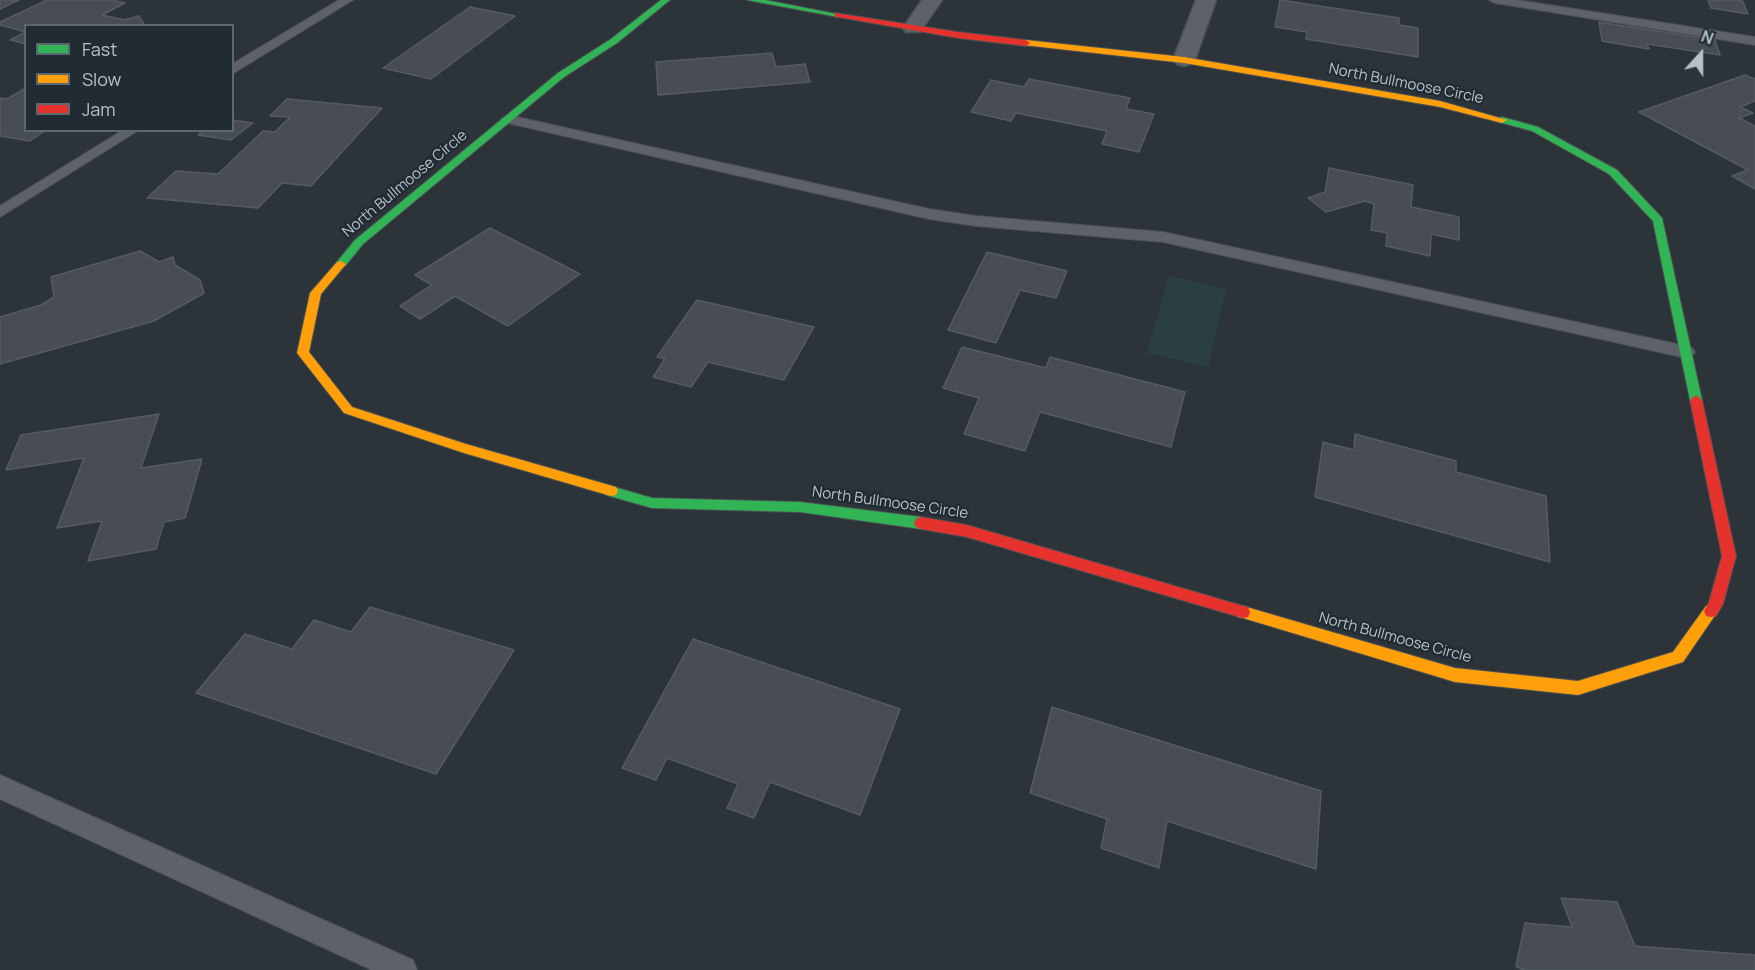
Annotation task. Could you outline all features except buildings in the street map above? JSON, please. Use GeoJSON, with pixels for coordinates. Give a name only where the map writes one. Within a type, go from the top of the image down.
{"type":"FeatureCollection","features":[{"type":"Feature","properties":{"kind":"street","name":"North Bullmoose Circle"},"geometry":{"type":"LineString","coordinates":[[666,0],[614,41],[561,75],[359,242],[316,293],[303,353],[348,410],[464,448],[652,503],[800,507],[939,525],[967,531],[1455,675],[1578,688],[1678,657],[1716,604],[1729,556],[1658,220],[1612,172],[1535,129],[1440,104],[1184,60],[958,35],[750,0]]}},
{"type":"Feature","properties":{"kind":"street"},"geometry":{"type":"LineString","coordinates":[[913,28],[932,0]]}},
{"type":"Feature","properties":{"kind":"street"},"geometry":{"type":"LineString","coordinates":[[1184,60],[1206,0]]}},
{"type":"Feature","properties":{"kind":"lane"},"geometry":{"type":"LineString","coordinates":[[234,69],[347,0]]}},
{"type":"Feature","properties":{"kind":"lane"},"geometry":{"type":"LineString","coordinates":[[1495,0],[1755,41]]}},
{"type":"Feature","properties":{"kind":"lane"},"geometry":{"type":"LineString","coordinates":[[508,119],[929,214],[976,221],[1163,237],[1686,352]]}},
{"type":"Feature","properties":{"kind":"lane"},"geometry":{"type":"LineString","coordinates":[[0,212],[130,132]]}},
{"type":"Feature","properties":{"kind":"lane"},"geometry":{"type":"LineString","coordinates":[[0,787],[403,970]]}},
{"type":"Feature","properties":{"kind":"green space"},"geometry":{"type":"Polygon","coordinates":[[[1169,276],[1226,289],[1208,367],[1147,353],[1169,276]]]}},
{"type":"Feature","properties":{"kind":"traffic: fast"},"geometry":{"type":"LineString","coordinates":[[341,264],[359,242],[561,75],[614,41],[666,0]]}},
{"type":"Feature","properties":{"kind":"traffic: fast"},"geometry":{"type":"LineString","coordinates":[[751,0],[838,15]]}},
{"type":"Feature","properties":{"kind":"traffic: fast"},"geometry":{"type":"LineString","coordinates":[[1502,120],[1535,129],[1613,172],[1658,220],[1696,400]]}},
{"type":"Feature","properties":{"kind":"traffic: fast"},"geometry":{"type":"LineString","coordinates":[[611,491],[652,503],[800,507],[921,523]]}},
{"type":"Feature","properties":{"kind":"traffic: slow"},"geometry":{"type":"LineString","coordinates":[[1026,43],[1184,60],[1440,104],[1502,120]]}},
{"type":"Feature","properties":{"kind":"traffic: slow"},"geometry":{"type":"LineString","coordinates":[[341,264],[316,293],[303,353],[348,410],[464,448],[611,491]]}},
{"type":"Feature","properties":{"kind":"traffic: slow"},"geometry":{"type":"LineString","coordinates":[[1243,612],[1455,675],[1578,688],[1678,657],[1711,611]]}},
{"type":"Feature","properties":{"kind":"traffic: jam"},"geometry":{"type":"LineString","coordinates":[[838,15],[958,35],[1026,43]]}},
{"type":"Feature","properties":{"kind":"traffic: jam"},"geometry":{"type":"LineString","coordinates":[[1696,400],[1729,556],[1716,604],[1711,611]]}},
{"type":"Feature","properties":{"kind":"traffic: jam"},"geometry":{"type":"LineString","coordinates":[[921,523],[967,531],[1243,612]]}}]}
